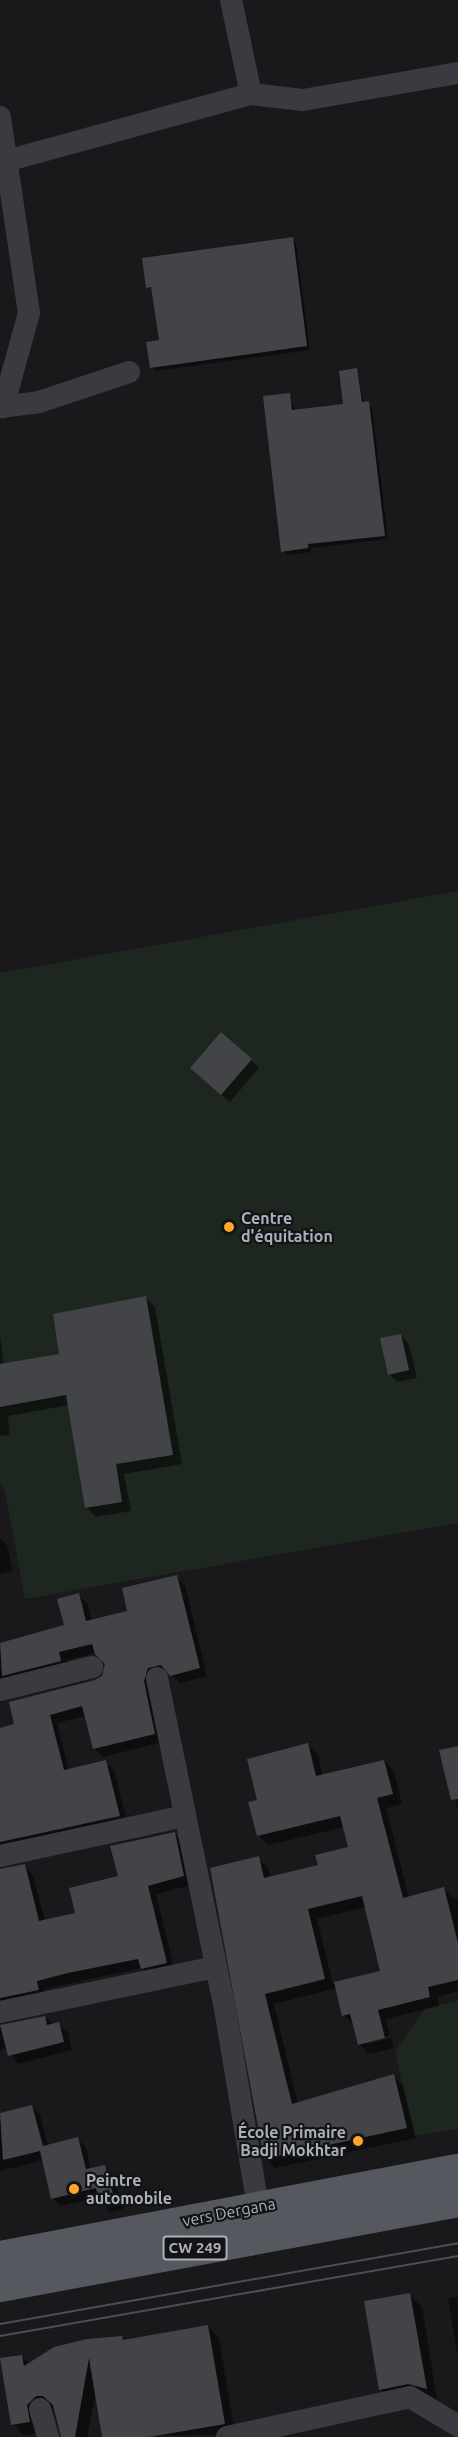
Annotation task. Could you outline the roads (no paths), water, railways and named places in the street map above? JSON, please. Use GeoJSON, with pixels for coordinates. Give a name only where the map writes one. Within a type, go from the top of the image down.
{"type":"FeatureCollection","features":[{"type":"Feature","properties":{"kind":"main road","name":"vers Dergana"},"geometry":{"type":"LineString","coordinates":[[0,2257],[258,2207],[451,2186]]}},
{"type":"Feature","properties":{"kind":"main road","name":"CW 249"},"geometry":{"type":"LineString","coordinates":[[0,2285],[451,2186]]}},
{"type":"Feature","properties":{"kind":"street"},"geometry":{"type":"LineString","coordinates":[[231,0],[251,94]]}},
{"type":"Feature","properties":{"kind":"street"},"geometry":{"type":"LineString","coordinates":[[6,161],[251,94],[303,100],[458,73]]}},
{"type":"Feature","properties":{"kind":"street"},"geometry":{"type":"LineString","coordinates":[[0,117],[29,313],[2,407],[39,402],[129,372]]}},
{"type":"Feature","properties":{"kind":"street"},"geometry":{"type":"LineString","coordinates":[[0,1690],[92,1667]]}},
{"type":"Feature","properties":{"kind":"street"},"geometry":{"type":"LineString","coordinates":[[156,1678],[216,1967],[258,2207]]}},
{"type":"Feature","properties":{"kind":"street"},"geometry":{"type":"LineString","coordinates":[[0,1856],[185,1816]]}},
{"type":"Feature","properties":{"kind":"street"},"geometry":{"type":"LineString","coordinates":[[0,2012],[216,1967]]}},
{"type":"Feature","properties":{"kind":"street"},"geometry":{"type":"LineString","coordinates":[[227,2437],[410,2397],[458,2426]]}},
{"type":"Feature","properties":{"kind":"street"},"geometry":{"type":"LineString","coordinates":[[39,2409],[48,2437]]}},
{"type":"Feature","properties":{"kind":"tram line"},"geometry":{"type":"LineString","coordinates":[[0,2324],[458,2243]]}},
{"type":"Feature","properties":{"kind":"tram line"},"geometry":{"type":"LineString","coordinates":[[0,2336],[458,2256]]}},
{"type":"Feature","properties":{"kind":"place","name":"Centre d'équitation"},"geometry":{"type":"Point","coordinates":[229,1227]}},
{"type":"Feature","properties":{"kind":"place","name":"École Primaire Badji Mokhtar"},"geometry":{"type":"Point","coordinates":[358,2141]}},
{"type":"Feature","properties":{"kind":"place","name":"Peintre automobile"},"geometry":{"type":"Point","coordinates":[74,2189]}}]}
